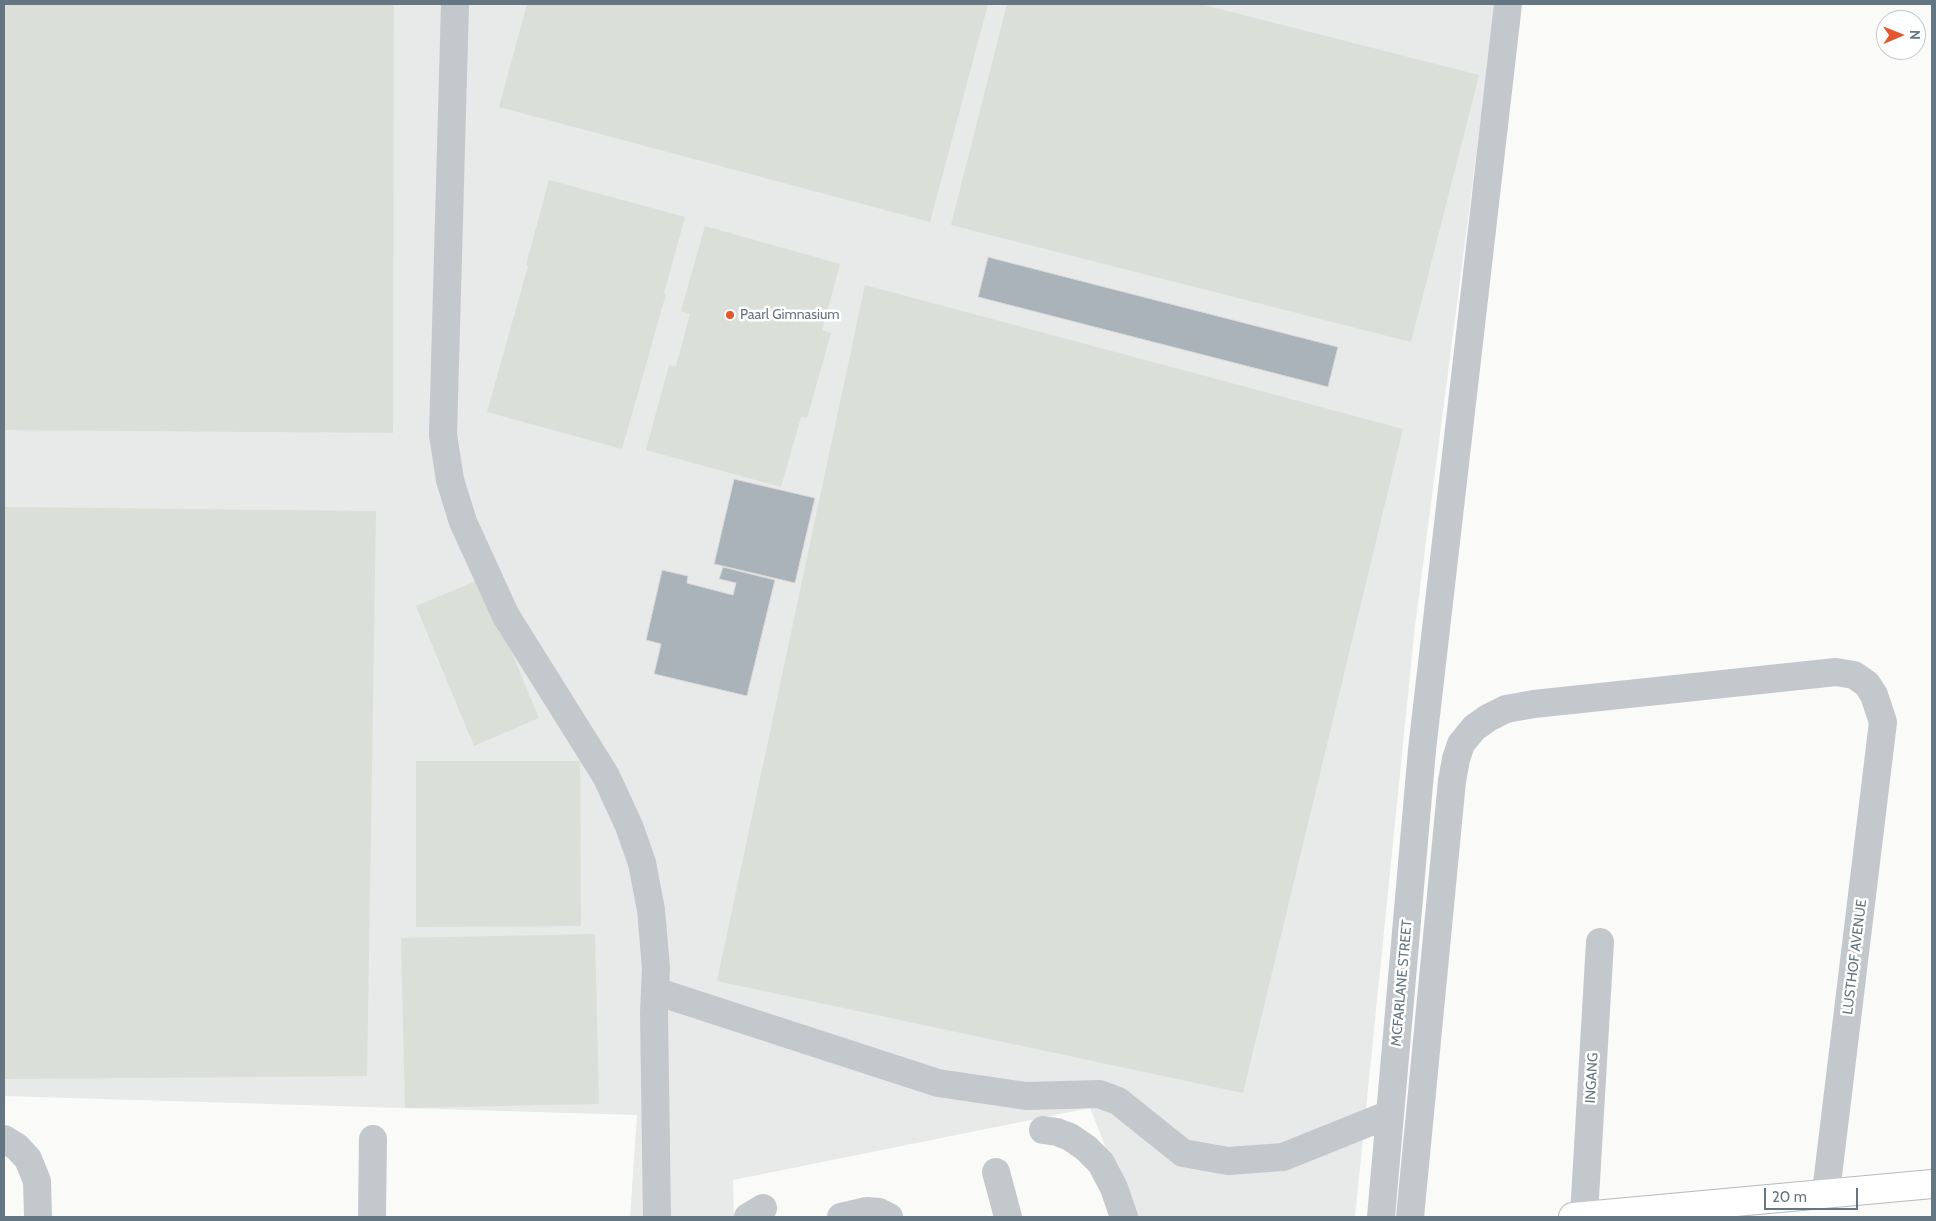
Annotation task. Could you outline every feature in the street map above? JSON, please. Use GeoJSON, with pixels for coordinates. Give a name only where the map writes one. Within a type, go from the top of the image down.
{"type":"FeatureCollection","features":[{"type":"Feature","properties":{"kind":"main road"},"geometry":{"type":"LineString","coordinates":[[1578,1216],[1826,1192],[1932,1184]]}},
{"type":"Feature","properties":{"kind":"street"},"geometry":{"type":"LineString","coordinates":[[455,4],[443,435],[450,480],[463,522],[506,616],[606,776],[629,826],[642,862],[651,910],[656,968],[657,1217]]}},
{"type":"Feature","properties":{"kind":"street","name":"MCFARLANE STREET"},"geometry":{"type":"LineString","coordinates":[[1381,1217],[1422,750],[1508,4]]}},
{"type":"Feature","properties":{"kind":"street","name":"LUSTHOF AVENUE"},"geometry":{"type":"LineString","coordinates":[[1410,1217],[1452,781],[1456,759],[1462,744],[1474,728],[1506,709],[1534,704],[1836,672],[1854,675],[1867,684],[1874,695],[1883,722],[1826,1192]]}},
{"type":"Feature","properties":{"kind":"street","name":"INGANG"},"geometry":{"type":"LineString","coordinates":[[1578,1216],[1600,942]]}},
{"type":"Feature","properties":{"kind":"street"},"geometry":{"type":"LineString","coordinates":[[655,991],[938,1082],[1026,1096],[1099,1094],[1118,1101],[1183,1153],[1228,1162],[1283,1158],[1390,1114]]}},
{"type":"Feature","properties":{"kind":"street"},"geometry":{"type":"LineString","coordinates":[[1043,1130],[1057,1132],[1070,1137],[1086,1148],[1101,1163],[1114,1188],[1124,1217]]}},
{"type":"Feature","properties":{"kind":"street"},"geometry":{"type":"LineString","coordinates":[[4,1139],[17,1147],[28,1160],[37,1181],[38,1217]]}},
{"type":"Feature","properties":{"kind":"street"},"geometry":{"type":"LineString","coordinates":[[372,1217],[373,1139]]}},
{"type":"Feature","properties":{"kind":"street"},"geometry":{"type":"LineString","coordinates":[[996,1172],[1008,1217]]}},
{"type":"Feature","properties":{"kind":"street"},"geometry":{"type":"LineString","coordinates":[[841,1217],[867,1211],[879,1212],[889,1217]]}},
{"type":"Feature","properties":{"kind":"shaded area","name":"Paarl Gimnasium"},"geometry":{"type":"Polygon","coordinates":[[[4,4],[1496,4],[1415,626],[1355,1217],[1133,1217],[1090,1108],[733,1180],[734,1217],[630,1217],[637,1115],[4,1096],[4,4]]]}},
{"type":"Feature","properties":{"kind":"shaded area"},"geometry":{"type":"Polygon","coordinates":[[[4,4],[394,4],[393,433],[4,430],[4,4]]]}},
{"type":"Feature","properties":{"kind":"shaded area"},"geometry":{"type":"Polygon","coordinates":[[[527,4],[988,4],[930,222],[499,107],[527,4]]]}},
{"type":"Feature","properties":{"kind":"shaded area"},"geometry":{"type":"Polygon","coordinates":[[[1007,4],[1200,4],[1479,75],[1411,342],[951,225],[1007,4]]]}},
{"type":"Feature","properties":{"kind":"shaded area"},"geometry":{"type":"Polygon","coordinates":[[[549,180],[685,217],[664,293],[666,294],[622,449],[487,412],[528,266],[526,265],[549,180]]]}},
{"type":"Feature","properties":{"kind":"shaded area"},"geometry":{"type":"Polygon","coordinates":[[[705,226],[840,264],[822,330],[831,333],[807,418],[801,417],[781,487],[646,450],[669,365],[676,366],[690,314],[681,311],[705,226]]]}},
{"type":"Feature","properties":{"kind":"shaded area"},"geometry":{"type":"Polygon","coordinates":[[[865,285],[1403,429],[1243,1093],[717,981],[865,285]]]}},
{"type":"Feature","properties":{"kind":"shaded area"},"geometry":{"type":"Polygon","coordinates":[[[4,507],[376,511],[367,1076],[4,1079],[4,507]]]}},
{"type":"Feature","properties":{"kind":"shaded area"},"geometry":{"type":"Polygon","coordinates":[[[481,579],[539,718],[474,746],[416,606],[481,579]]]}},
{"type":"Feature","properties":{"kind":"shaded area"},"geometry":{"type":"Polygon","coordinates":[[[416,761],[580,761],[581,926],[416,927],[416,761]]]}},
{"type":"Feature","properties":{"kind":"shaded area"},"geometry":{"type":"Polygon","coordinates":[[[595,934],[599,1104],[405,1108],[401,938],[595,934]]]}},
{"type":"Feature","properties":{"kind":"building"},"geometry":{"type":"Polygon","coordinates":[[[988,257],[1338,347],[1328,387],[978,297],[988,257]]]}},
{"type":"Feature","properties":{"kind":"building"},"geometry":{"type":"Polygon","coordinates":[[[734,479],[815,498],[795,583],[714,564],[734,479]]]}},
{"type":"Feature","properties":{"kind":"building"},"geometry":{"type":"Polygon","coordinates":[[[723,567],[775,580],[747,696],[654,674],[661,644],[646,640],[662,570],[688,576],[687,583],[733,595],[736,583],[719,579],[723,567]]]}},
{"type":"Feature","properties":{"kind":"place","name":"Paarl Gimnasium"},"geometry":{"type":"Point","coordinates":[730,315]}}]}
